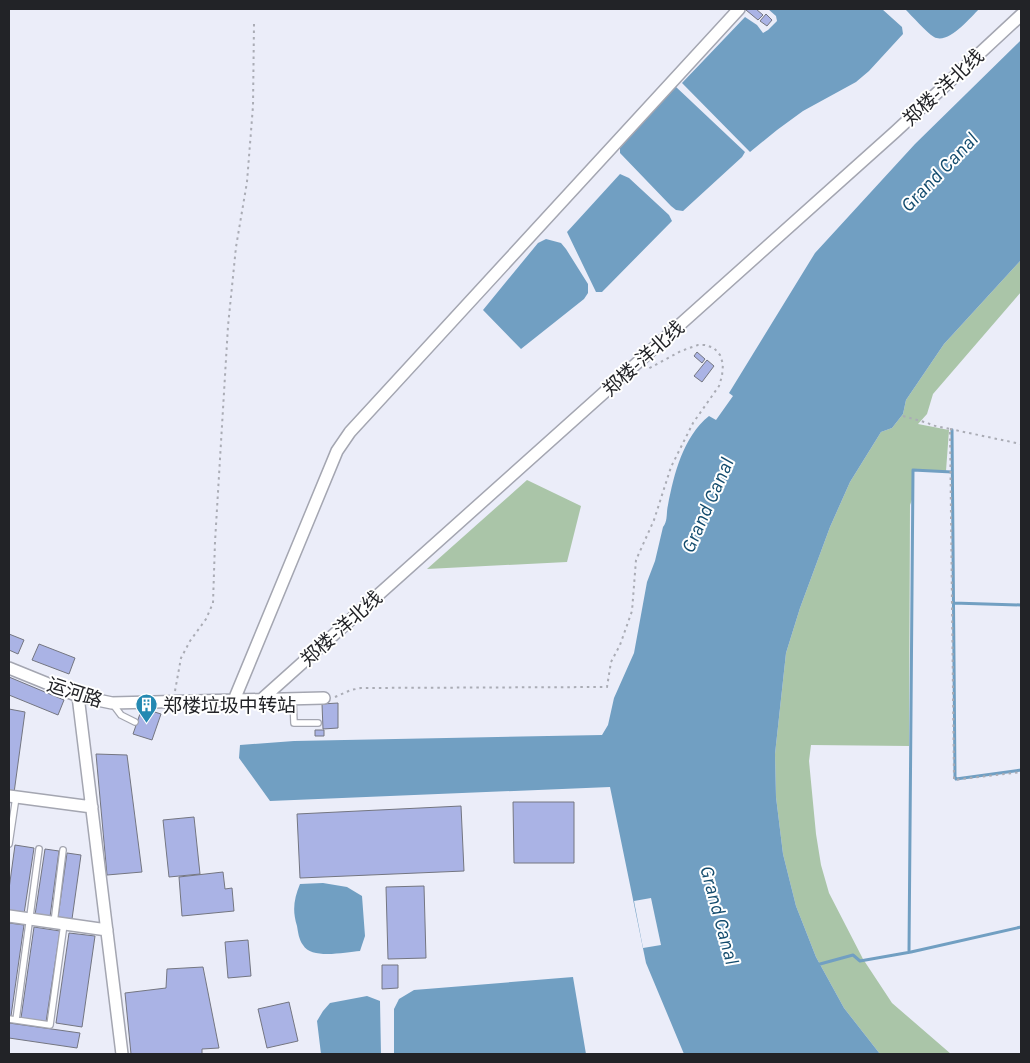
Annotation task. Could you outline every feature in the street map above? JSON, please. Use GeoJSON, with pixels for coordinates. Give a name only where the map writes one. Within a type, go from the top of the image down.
{"type":"FeatureCollection","features":[{"type":"Feature","properties":{"kind":"street"},"geometry":{"type":"LineString","coordinates":[[234,700],[337,452],[350,432],[739,9]]}},
{"type":"Feature","properties":{"kind":"street","name":"郑楼-洋北线"},"geometry":{"type":"LineString","coordinates":[[262,699],[895,132],[1021,15]]}},
{"type":"Feature","properties":{"kind":"street","name":"运河路"},"geometry":{"type":"LineString","coordinates":[[9,668],[78,696],[112,703],[324,698]]}},
{"type":"Feature","properties":{"kind":"street"},"geometry":{"type":"LineString","coordinates":[[78,696],[122,1054]]}},
{"type":"Feature","properties":{"kind":"street"},"geometry":{"type":"LineString","coordinates":[[12,796],[92,806]]}},
{"type":"Feature","properties":{"kind":"street"},"geometry":{"type":"LineString","coordinates":[[9,916],[107,930]]}},
{"type":"Feature","properties":{"kind":"lane"},"geometry":{"type":"LineString","coordinates":[[293,698],[294,723],[318,723]]}},
{"type":"Feature","properties":{"kind":"lane"},"geometry":{"type":"LineString","coordinates":[[112,703],[121,715],[135,722]]}},
{"type":"Feature","properties":{"kind":"lane"},"geometry":{"type":"LineString","coordinates":[[9,844],[12,796]]}},
{"type":"Feature","properties":{"kind":"lane"},"geometry":{"type":"LineString","coordinates":[[16,1020],[39,849]]}},
{"type":"Feature","properties":{"kind":"lane"},"geometry":{"type":"LineString","coordinates":[[9,1019],[50,1025],[63,850]]}},
{"type":"Feature","properties":{"kind":"path"},"geometry":{"type":"LineString","coordinates":[[174,702],[175,681],[181,658],[190,641],[206,620],[213,603],[228,326],[236,247],[247,182],[253,106],[254,23]]}},
{"type":"Feature","properties":{"kind":"path"},"geometry":{"type":"LineString","coordinates":[[324,698],[337,697],[351,690],[361,688],[607,687],[611,662],[620,645],[632,611],[636,560],[654,520],[671,467],[694,423],[719,386],[723,364],[720,355],[714,348],[698,345],[681,351],[646,370]]}},
{"type":"Feature","properties":{"kind":"path"},"geometry":{"type":"LineString","coordinates":[[903,416],[931,425],[1021,444]]}},
{"type":"Feature","properties":{"kind":"path"},"geometry":{"type":"LineString","coordinates":[[950,429],[954,780],[1021,772]]}},
{"type":"Feature","properties":{"kind":"green space"},"geometry":{"type":"Polygon","coordinates":[[[1021,260],[1021,292],[933,394],[927,414],[918,424],[949,430],[946,471],[913,470],[913,497],[910,505],[909,746],[811,745],[809,761],[816,834],[821,865],[829,893],[863,959],[892,1003],[951,1054],[880,1054],[844,1008],[816,957],[796,906],[783,854],[776,797],[775,754],[786,653],[800,608],[830,527],[850,482],[881,432],[892,428],[903,414],[906,400],[944,344],[1021,260]]]}},
{"type":"Feature","properties":{"kind":"green space"},"geometry":{"type":"Polygon","coordinates":[[[527,480],[581,506],[567,562],[427,569],[527,480]]]}},
{"type":"Feature","properties":{"kind":"water"},"geometry":{"type":"Polygon","coordinates":[[[768,9],[882,9],[902,27],[903,34],[869,71],[856,82],[803,111],[750,152],[682,83],[745,17],[757,25],[763,33],[768,30],[777,21],[776,16],[768,9]]]}},
{"type":"Feature","properties":{"kind":"water"},"geometry":{"type":"Polygon","coordinates":[[[905,9],[979,9],[952,34],[940,38],[931,35],[905,9]]]}},
{"type":"Feature","properties":{"kind":"water","name":"Grand Canal"},"geometry":{"type":"Polygon","coordinates":[[[1021,40],[1021,260],[944,344],[906,400],[903,414],[892,428],[881,432],[850,482],[830,527],[800,608],[786,653],[775,754],[776,797],[783,854],[796,906],[816,957],[844,1008],[880,1054],[684,1054],[646,963],[610,787],[270,801],[239,758],[240,745],[294,741],[602,735],[608,725],[614,698],[634,653],[647,582],[666,522],[673,481],[681,457],[692,434],[709,416],[716,420],[733,396],[729,393],[815,253],[915,144],[1021,40]]]}},
{"type":"Feature","properties":{"kind":"water"},"geometry":{"type":"Polygon","coordinates":[[[675,86],[745,152],[742,157],[683,211],[676,210],[671,206],[620,153],[620,148],[675,86]]]}},
{"type":"Feature","properties":{"kind":"water"},"geometry":{"type":"Polygon","coordinates":[[[620,174],[629,178],[669,215],[672,221],[602,292],[596,292],[567,232],[620,174]]]}},
{"type":"Feature","properties":{"kind":"water"},"geometry":{"type":"Polygon","coordinates":[[[546,239],[561,243],[566,249],[588,284],[588,293],[584,299],[521,349],[483,310],[538,243],[546,239]]]}},
{"type":"Feature","properties":{"kind":"water"},"geometry":{"type":"Polygon","coordinates":[[[323,883],[347,887],[362,896],[365,936],[360,951],[321,954],[307,950],[302,943],[294,905],[298,889],[300,884],[323,883]]]}},
{"type":"Feature","properties":{"kind":"water"},"geometry":{"type":"Polygon","coordinates":[[[573,977],[586,1054],[394,1054],[394,1009],[399,999],[414,990],[573,977]]]}},
{"type":"Feature","properties":{"kind":"water"},"geometry":{"type":"Polygon","coordinates":[[[367,996],[380,1001],[381,1054],[321,1054],[317,1021],[323,1011],[330,1003],[367,996]]]}},
{"type":"Feature","properties":{"kind":"pier"},"geometry":{"type":"Polygon","coordinates":[[[651,898],[661,945],[643,948],[634,901],[651,898]]]}},
{"type":"Feature","properties":{"kind":"building"},"geometry":{"type":"Polygon","coordinates":[[[747,9],[756,9],[763,15],[758,20],[747,9]]]}},
{"type":"Feature","properties":{"kind":"building"},"geometry":{"type":"Polygon","coordinates":[[[766,14],[772,20],[767,26],[760,21],[766,14]]]}},
{"type":"Feature","properties":{"kind":"building"},"geometry":{"type":"Polygon","coordinates":[[[697,352],[705,359],[702,363],[694,356],[697,352]]]}},
{"type":"Feature","properties":{"kind":"building"},"geometry":{"type":"Polygon","coordinates":[[[707,360],[714,366],[702,382],[694,376],[707,360]]]}},
{"type":"Feature","properties":{"kind":"building"},"geometry":{"type":"Polygon","coordinates":[[[9,634],[24,640],[18,654],[9,650],[9,634]]]}},
{"type":"Feature","properties":{"kind":"building"},"geometry":{"type":"Polygon","coordinates":[[[39,644],[75,658],[69,674],[32,660],[39,644]]]}},
{"type":"Feature","properties":{"kind":"building"},"geometry":{"type":"Polygon","coordinates":[[[9,677],[64,700],[58,715],[9,695],[9,677]]]}},
{"type":"Feature","properties":{"kind":"building"},"geometry":{"type":"Polygon","coordinates":[[[338,703],[338,728],[323,729],[322,704],[338,703]]]}},
{"type":"Feature","properties":{"kind":"building","name":"郑楼垃圾中转站"},"geometry":{"type":"Polygon","coordinates":[[[142,708],[161,714],[152,740],[133,734],[142,708]]]}},
{"type":"Feature","properties":{"kind":"building"},"geometry":{"type":"Polygon","coordinates":[[[9,709],[25,712],[14,793],[9,792],[9,709]]]}},
{"type":"Feature","properties":{"kind":"building"},"geometry":{"type":"Polygon","coordinates":[[[315,730],[324,730],[324,736],[315,736],[315,730]]]}},
{"type":"Feature","properties":{"kind":"building"},"geometry":{"type":"Polygon","coordinates":[[[96,754],[127,755],[142,872],[107,875],[96,754]]]}},
{"type":"Feature","properties":{"kind":"building"},"geometry":{"type":"Polygon","coordinates":[[[513,802],[574,802],[574,863],[514,863],[513,802]]]}},
{"type":"Feature","properties":{"kind":"building"},"geometry":{"type":"Polygon","coordinates":[[[461,806],[464,871],[300,878],[297,814],[461,806]]]}},
{"type":"Feature","properties":{"kind":"building"},"geometry":{"type":"Polygon","coordinates":[[[194,817],[200,874],[169,877],[163,820],[194,817]]]}},
{"type":"Feature","properties":{"kind":"building"},"geometry":{"type":"Polygon","coordinates":[[[15,845],[34,848],[24,914],[9,911],[9,889],[15,845]]]}},
{"type":"Feature","properties":{"kind":"building"},"geometry":{"type":"Polygon","coordinates":[[[45,849],[59,851],[50,917],[35,915],[45,849]]]}},
{"type":"Feature","properties":{"kind":"building"},"geometry":{"type":"Polygon","coordinates":[[[67,853],[81,855],[72,919],[58,917],[67,853]]]}},
{"type":"Feature","properties":{"kind":"building"},"geometry":{"type":"Polygon","coordinates":[[[223,872],[225,889],[232,888],[234,911],[182,916],[179,877],[223,872]]]}},
{"type":"Feature","properties":{"kind":"building"},"geometry":{"type":"Polygon","coordinates":[[[424,886],[426,958],[388,959],[386,887],[424,886]]]}},
{"type":"Feature","properties":{"kind":"building"},"geometry":{"type":"Polygon","coordinates":[[[9,923],[24,925],[11,1016],[9,1016],[9,923]]]}},
{"type":"Feature","properties":{"kind":"building"},"geometry":{"type":"Polygon","coordinates":[[[34,927],[60,931],[46,1022],[21,1018],[34,927]]]}},
{"type":"Feature","properties":{"kind":"building"},"geometry":{"type":"Polygon","coordinates":[[[69,933],[95,936],[82,1027],[56,1023],[69,933]]]}},
{"type":"Feature","properties":{"kind":"building"},"geometry":{"type":"Polygon","coordinates":[[[248,940],[251,976],[228,978],[225,942],[248,940]]]}},
{"type":"Feature","properties":{"kind":"building"},"geometry":{"type":"Polygon","coordinates":[[[382,965],[398,965],[398,988],[382,989],[382,965]]]}},
{"type":"Feature","properties":{"kind":"building"},"geometry":{"type":"Polygon","coordinates":[[[203,967],[219,1048],[202,1049],[202,1054],[131,1054],[125,993],[166,988],[167,969],[203,967]]]}},
{"type":"Feature","properties":{"kind":"building"},"geometry":{"type":"Polygon","coordinates":[[[289,1002],[298,1041],[267,1048],[258,1009],[289,1002]]]}},
{"type":"Feature","properties":{"kind":"building"},"geometry":{"type":"Polygon","coordinates":[[[9,1023],[80,1033],[77,1048],[9,1038],[9,1023]]]}},
{"type":"Feature","properties":{"kind":"waterway"},"geometry":{"type":"LineString","coordinates":[[952,430],[955,777],[956,779],[1021,770]]}},
{"type":"Feature","properties":{"kind":"waterway"},"geometry":{"type":"LineString","coordinates":[[909,952],[913,470],[952,472]]}},
{"type":"Feature","properties":{"kind":"waterway"},"geometry":{"type":"LineString","coordinates":[[953,603],[1021,605]]}},
{"type":"Feature","properties":{"kind":"waterway"},"geometry":{"type":"LineString","coordinates":[[820,964],[853,955],[860,961],[911,952],[1021,927]]}},
{"type":"Feature","properties":{"kind":"place","name":"郑楼垃圾中转站"},"geometry":{"type":"Point","coordinates":[147,724]}}]}
